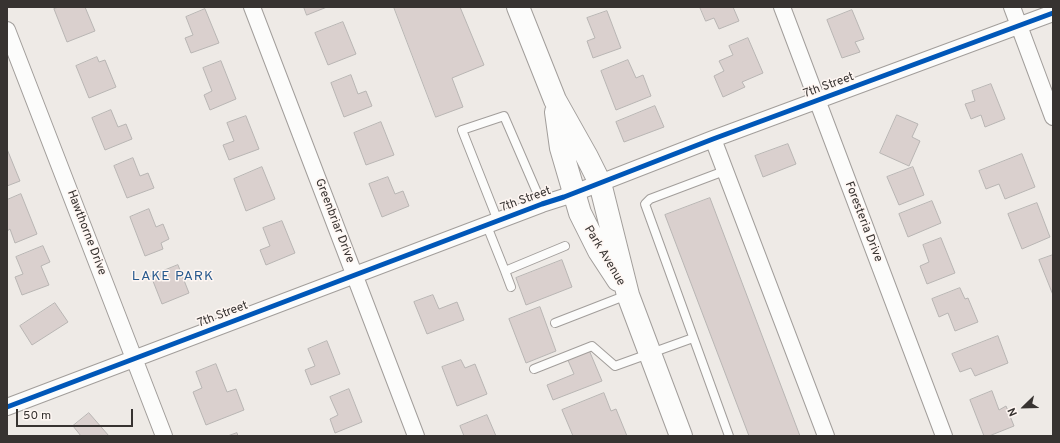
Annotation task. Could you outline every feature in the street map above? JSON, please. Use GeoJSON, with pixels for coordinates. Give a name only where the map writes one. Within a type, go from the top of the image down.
{"type":"FeatureCollection","features":[{"type":"Feature","properties":{"kind":"street","name":"Greenbriar Drive"},"geometry":{"type":"LineString","coordinates":[[252,7],[416,436]]}},
{"type":"Feature","properties":{"kind":"street","name":"Park Avenue"},"geometry":{"type":"LineString","coordinates":[[518,7],[554,100],[587,157],[600,183],[628,295],[681,436]]}},
{"type":"Feature","properties":{"kind":"street","name":"Foresteria Drive"},"geometry":{"type":"LineString","coordinates":[[782,7],[944,436]]}},
{"type":"Feature","properties":{"kind":"street"},"geometry":{"type":"LineString","coordinates":[[1012,7],[1053,116]]}},
{"type":"Feature","properties":{"kind":"street","name":"7th Street"},"geometry":{"type":"LineString","coordinates":[[7,407],[493,224],[713,139],[1053,13]]}},
{"type":"Feature","properties":{"kind":"street","name":"Hawthorne Drive"},"geometry":{"type":"LineString","coordinates":[[7,30],[164,436]]}},
{"type":"Feature","properties":{"kind":"street","name":"Park Avenue"},"geometry":{"type":"LineString","coordinates":[[554,100],[562,148],[580,213],[599,251],[628,295]]}},
{"type":"Feature","properties":{"kind":"street"},"geometry":{"type":"LineString","coordinates":[[713,139],[826,436]]}},
{"type":"Feature","properties":{"kind":"lane"},"geometry":{"type":"LineString","coordinates":[[511,288],[493,224],[462,130],[504,116],[542,204]]}},
{"type":"Feature","properties":{"kind":"lane"},"geometry":{"type":"LineString","coordinates":[[723,165],[719,173],[650,199],[645,204],[729,436]]}},
{"type":"Feature","properties":{"kind":"lane"},"geometry":{"type":"LineString","coordinates":[[505,271],[565,246]]}},
{"type":"Feature","properties":{"kind":"lane"},"geometry":{"type":"LineString","coordinates":[[555,323],[628,295]]}},
{"type":"Feature","properties":{"kind":"lane"},"geometry":{"type":"LineString","coordinates":[[534,369],[592,346],[615,366],[693,338]]}},
{"type":"Feature","properties":{"kind":"building"},"geometry":{"type":"Polygon","coordinates":[[[59,7],[85,7],[95,31],[67,42],[54,9],[59,7]]]}},
{"type":"Feature","properties":{"kind":"building"},"geometry":{"type":"Polygon","coordinates":[[[304,7],[327,7],[307,15],[304,7]]]}},
{"type":"Feature","properties":{"kind":"building"},"geometry":{"type":"Polygon","coordinates":[[[394,7],[460,7],[484,65],[452,78],[463,107],[436,117],[394,7]]]}},
{"type":"Feature","properties":{"kind":"building"},"geometry":{"type":"Polygon","coordinates":[[[700,7],[733,7],[739,21],[719,29],[714,18],[706,21],[700,7]]]}},
{"type":"Feature","properties":{"kind":"building"},"geometry":{"type":"Polygon","coordinates":[[[205,9],[219,43],[191,53],[185,38],[193,35],[186,17],[205,9]]]}},
{"type":"Feature","properties":{"kind":"building"},"geometry":{"type":"Polygon","coordinates":[[[852,10],[864,39],[855,42],[860,52],[842,58],[827,20],[852,10]]]}},
{"type":"Feature","properties":{"kind":"building"},"geometry":{"type":"Polygon","coordinates":[[[607,11],[621,48],[593,58],[587,41],[595,38],[587,18],[607,11]]]}},
{"type":"Feature","properties":{"kind":"building"},"geometry":{"type":"Polygon","coordinates":[[[343,22],[356,54],[328,65],[315,33],[343,22]]]}},
{"type":"Feature","properties":{"kind":"building"},"geometry":{"type":"Polygon","coordinates":[[[748,38],[763,73],[742,82],[745,87],[723,97],[714,76],[724,71],[719,61],[733,55],[729,46],[748,38]]]}},
{"type":"Feature","properties":{"kind":"building"},"geometry":{"type":"Polygon","coordinates":[[[97,57],[99,62],[105,60],[116,87],[89,98],[76,66],[97,57]]]}},
{"type":"Feature","properties":{"kind":"building"},"geometry":{"type":"Polygon","coordinates":[[[628,60],[636,78],[643,75],[651,96],[616,110],[601,71],[628,60]]]}},
{"type":"Feature","properties":{"kind":"building"},"geometry":{"type":"Polygon","coordinates":[[[221,61],[236,99],[210,110],[204,95],[212,91],[203,68],[221,61]]]}},
{"type":"Feature","properties":{"kind":"building"},"geometry":{"type":"Polygon","coordinates":[[[351,75],[358,94],[366,91],[372,106],[344,117],[331,83],[351,75]]]}},
{"type":"Feature","properties":{"kind":"building"},"geometry":{"type":"Polygon","coordinates":[[[991,84],[1005,119],[985,127],[981,115],[971,119],[965,104],[975,101],[972,91],[991,84]]]}},
{"type":"Feature","properties":{"kind":"building"},"geometry":{"type":"Polygon","coordinates":[[[655,106],[664,127],[624,142],[616,122],[655,106]]]}},
{"type":"Feature","properties":{"kind":"building"},"geometry":{"type":"Polygon","coordinates":[[[111,110],[118,127],[126,124],[132,139],[105,150],[92,118],[111,110]]]}},
{"type":"Feature","properties":{"kind":"building"},"geometry":{"type":"Polygon","coordinates":[[[897,115],[918,124],[912,137],[920,141],[909,166],[880,153],[897,115]]]}},
{"type":"Feature","properties":{"kind":"building"},"geometry":{"type":"Polygon","coordinates":[[[246,116],[259,149],[229,160],[223,145],[234,141],[227,123],[246,116]]]}},
{"type":"Feature","properties":{"kind":"building"},"geometry":{"type":"Polygon","coordinates":[[[381,122],[394,155],[366,165],[354,133],[381,122]]]}},
{"type":"Feature","properties":{"kind":"building"},"geometry":{"type":"Polygon","coordinates":[[[788,144],[796,164],[763,177],[755,156],[788,144]]]}},
{"type":"Feature","properties":{"kind":"building"},"geometry":{"type":"Polygon","coordinates":[[[7,149],[20,181],[7,186],[7,149]]]}},
{"type":"Feature","properties":{"kind":"building"},"geometry":{"type":"Polygon","coordinates":[[[1022,154],[1035,187],[1005,199],[999,184],[986,189],[979,171],[1022,154]]]}},
{"type":"Feature","properties":{"kind":"building"},"geometry":{"type":"Polygon","coordinates":[[[133,158],[140,176],[148,173],[154,188],[127,198],[114,166],[133,158]]]}},
{"type":"Feature","properties":{"kind":"building"},"geometry":{"type":"Polygon","coordinates":[[[262,167],[275,199],[246,211],[234,179],[262,167]]]}},
{"type":"Feature","properties":{"kind":"building"},"geometry":{"type":"Polygon","coordinates":[[[913,167],[924,195],[899,205],[887,177],[913,167]]]}},
{"type":"Feature","properties":{"kind":"building"},"geometry":{"type":"Polygon","coordinates":[[[388,177],[395,194],[403,191],[409,206],[382,217],[369,184],[388,177]]]}},
{"type":"Feature","properties":{"kind":"building"},"geometry":{"type":"Polygon","coordinates":[[[21,194],[37,234],[15,243],[10,229],[7,231],[7,200],[21,194]]]}},
{"type":"Feature","properties":{"kind":"building"},"geometry":{"type":"Polygon","coordinates":[[[710,198],[800,436],[749,436],[665,215],[710,198]]]}},
{"type":"Feature","properties":{"kind":"building"},"geometry":{"type":"Polygon","coordinates":[[[932,201],[941,223],[908,237],[899,214],[932,201]]]}},
{"type":"Feature","properties":{"kind":"building"},"geometry":{"type":"Polygon","coordinates":[[[1037,203],[1050,237],[1022,249],[1008,214],[1037,203]]]}},
{"type":"Feature","properties":{"kind":"building"},"geometry":{"type":"Polygon","coordinates":[[[149,209],[156,227],[163,224],[169,239],[161,243],[163,249],[145,256],[130,217],[149,209]]]}},
{"type":"Feature","properties":{"kind":"building"},"geometry":{"type":"Polygon","coordinates":[[[282,221],[295,253],[266,265],[260,250],[270,246],[263,228],[282,221]]]}},
{"type":"Feature","properties":{"kind":"building"},"geometry":{"type":"Polygon","coordinates":[[[941,238],[955,273],[927,284],[920,266],[929,262],[923,245],[941,238]]]}},
{"type":"Feature","properties":{"kind":"building"},"geometry":{"type":"Polygon","coordinates":[[[43,246],[50,262],[41,266],[49,285],[22,295],[15,277],[23,274],[16,257],[43,246]]]}},
{"type":"Feature","properties":{"kind":"building"},"geometry":{"type":"Polygon","coordinates":[[[1053,255],[1053,295],[1039,260],[1053,255]]]}},
{"type":"Feature","properties":{"kind":"building"},"geometry":{"type":"Polygon","coordinates":[[[562,260],[572,287],[526,305],[516,278],[562,260]]]}},
{"type":"Feature","properties":{"kind":"building"},"geometry":{"type":"Polygon","coordinates":[[[178,265],[189,293],[162,304],[151,276],[178,265]]]}},
{"type":"Feature","properties":{"kind":"building"},"geometry":{"type":"Polygon","coordinates":[[[960,288],[965,299],[968,298],[978,322],[955,331],[948,313],[939,317],[932,299],[960,288]]]}},
{"type":"Feature","properties":{"kind":"building"},"geometry":{"type":"Polygon","coordinates":[[[433,295],[439,309],[457,302],[464,320],[427,334],[414,302],[433,295]]]}},
{"type":"Feature","properties":{"kind":"building"},"geometry":{"type":"Polygon","coordinates":[[[55,303],[68,322],[32,345],[20,326],[55,303]]]}},
{"type":"Feature","properties":{"kind":"building"},"geometry":{"type":"Polygon","coordinates":[[[540,307],[556,351],[526,363],[509,319],[540,307]]]}},
{"type":"Feature","properties":{"kind":"building"},"geometry":{"type":"Polygon","coordinates":[[[998,336],[1008,363],[975,376],[971,368],[960,372],[952,354],[998,336]]]}},
{"type":"Feature","properties":{"kind":"building"},"geometry":{"type":"Polygon","coordinates":[[[327,341],[340,374],[311,385],[305,370],[315,366],[308,349],[327,341]]]}},
{"type":"Feature","properties":{"kind":"building"},"geometry":{"type":"Polygon","coordinates":[[[589,350],[602,381],[553,400],[547,385],[574,374],[567,358],[589,350]]]}},
{"type":"Feature","properties":{"kind":"building"},"geometry":{"type":"Polygon","coordinates":[[[461,360],[465,368],[475,364],[487,394],[457,406],[442,367],[461,360]]]}},
{"type":"Feature","properties":{"kind":"building"},"geometry":{"type":"Polygon","coordinates":[[[216,364],[227,392],[236,389],[244,410],[206,425],[193,392],[202,388],[196,372],[216,364]]]}},
{"type":"Feature","properties":{"kind":"building"},"geometry":{"type":"Polygon","coordinates":[[[349,389],[362,422],[335,433],[330,419],[338,415],[330,397],[349,389]]]}},
{"type":"Feature","properties":{"kind":"building"},"geometry":{"type":"Polygon","coordinates":[[[992,391],[999,410],[1006,406],[1014,426],[989,436],[984,436],[970,400],[992,391]]]}},
{"type":"Feature","properties":{"kind":"building"},"geometry":{"type":"Polygon","coordinates":[[[604,393],[611,411],[616,409],[627,436],[573,436],[562,410],[604,393]]]}},
{"type":"Feature","properties":{"kind":"building"},"geometry":{"type":"Polygon","coordinates":[[[89,413],[109,436],[81,436],[73,426],[89,413]]]}},
{"type":"Feature","properties":{"kind":"building"},"geometry":{"type":"Polygon","coordinates":[[[487,415],[496,436],[464,436],[460,426],[487,415]]]}},
{"type":"Feature","properties":{"kind":"building"},"geometry":{"type":"Polygon","coordinates":[[[237,433],[238,436],[228,436],[237,433]]]}},
{"type":"Feature","properties":{"kind":"cycle path"},"geometry":{"type":"LineString","coordinates":[[7,407],[542,204],[564,197],[713,139],[1053,13]]}},
{"type":"Feature","properties":{"kind":"district","name":"LAKE PARK"},"geometry":{"type":"Point","coordinates":[173,277]}}]}
